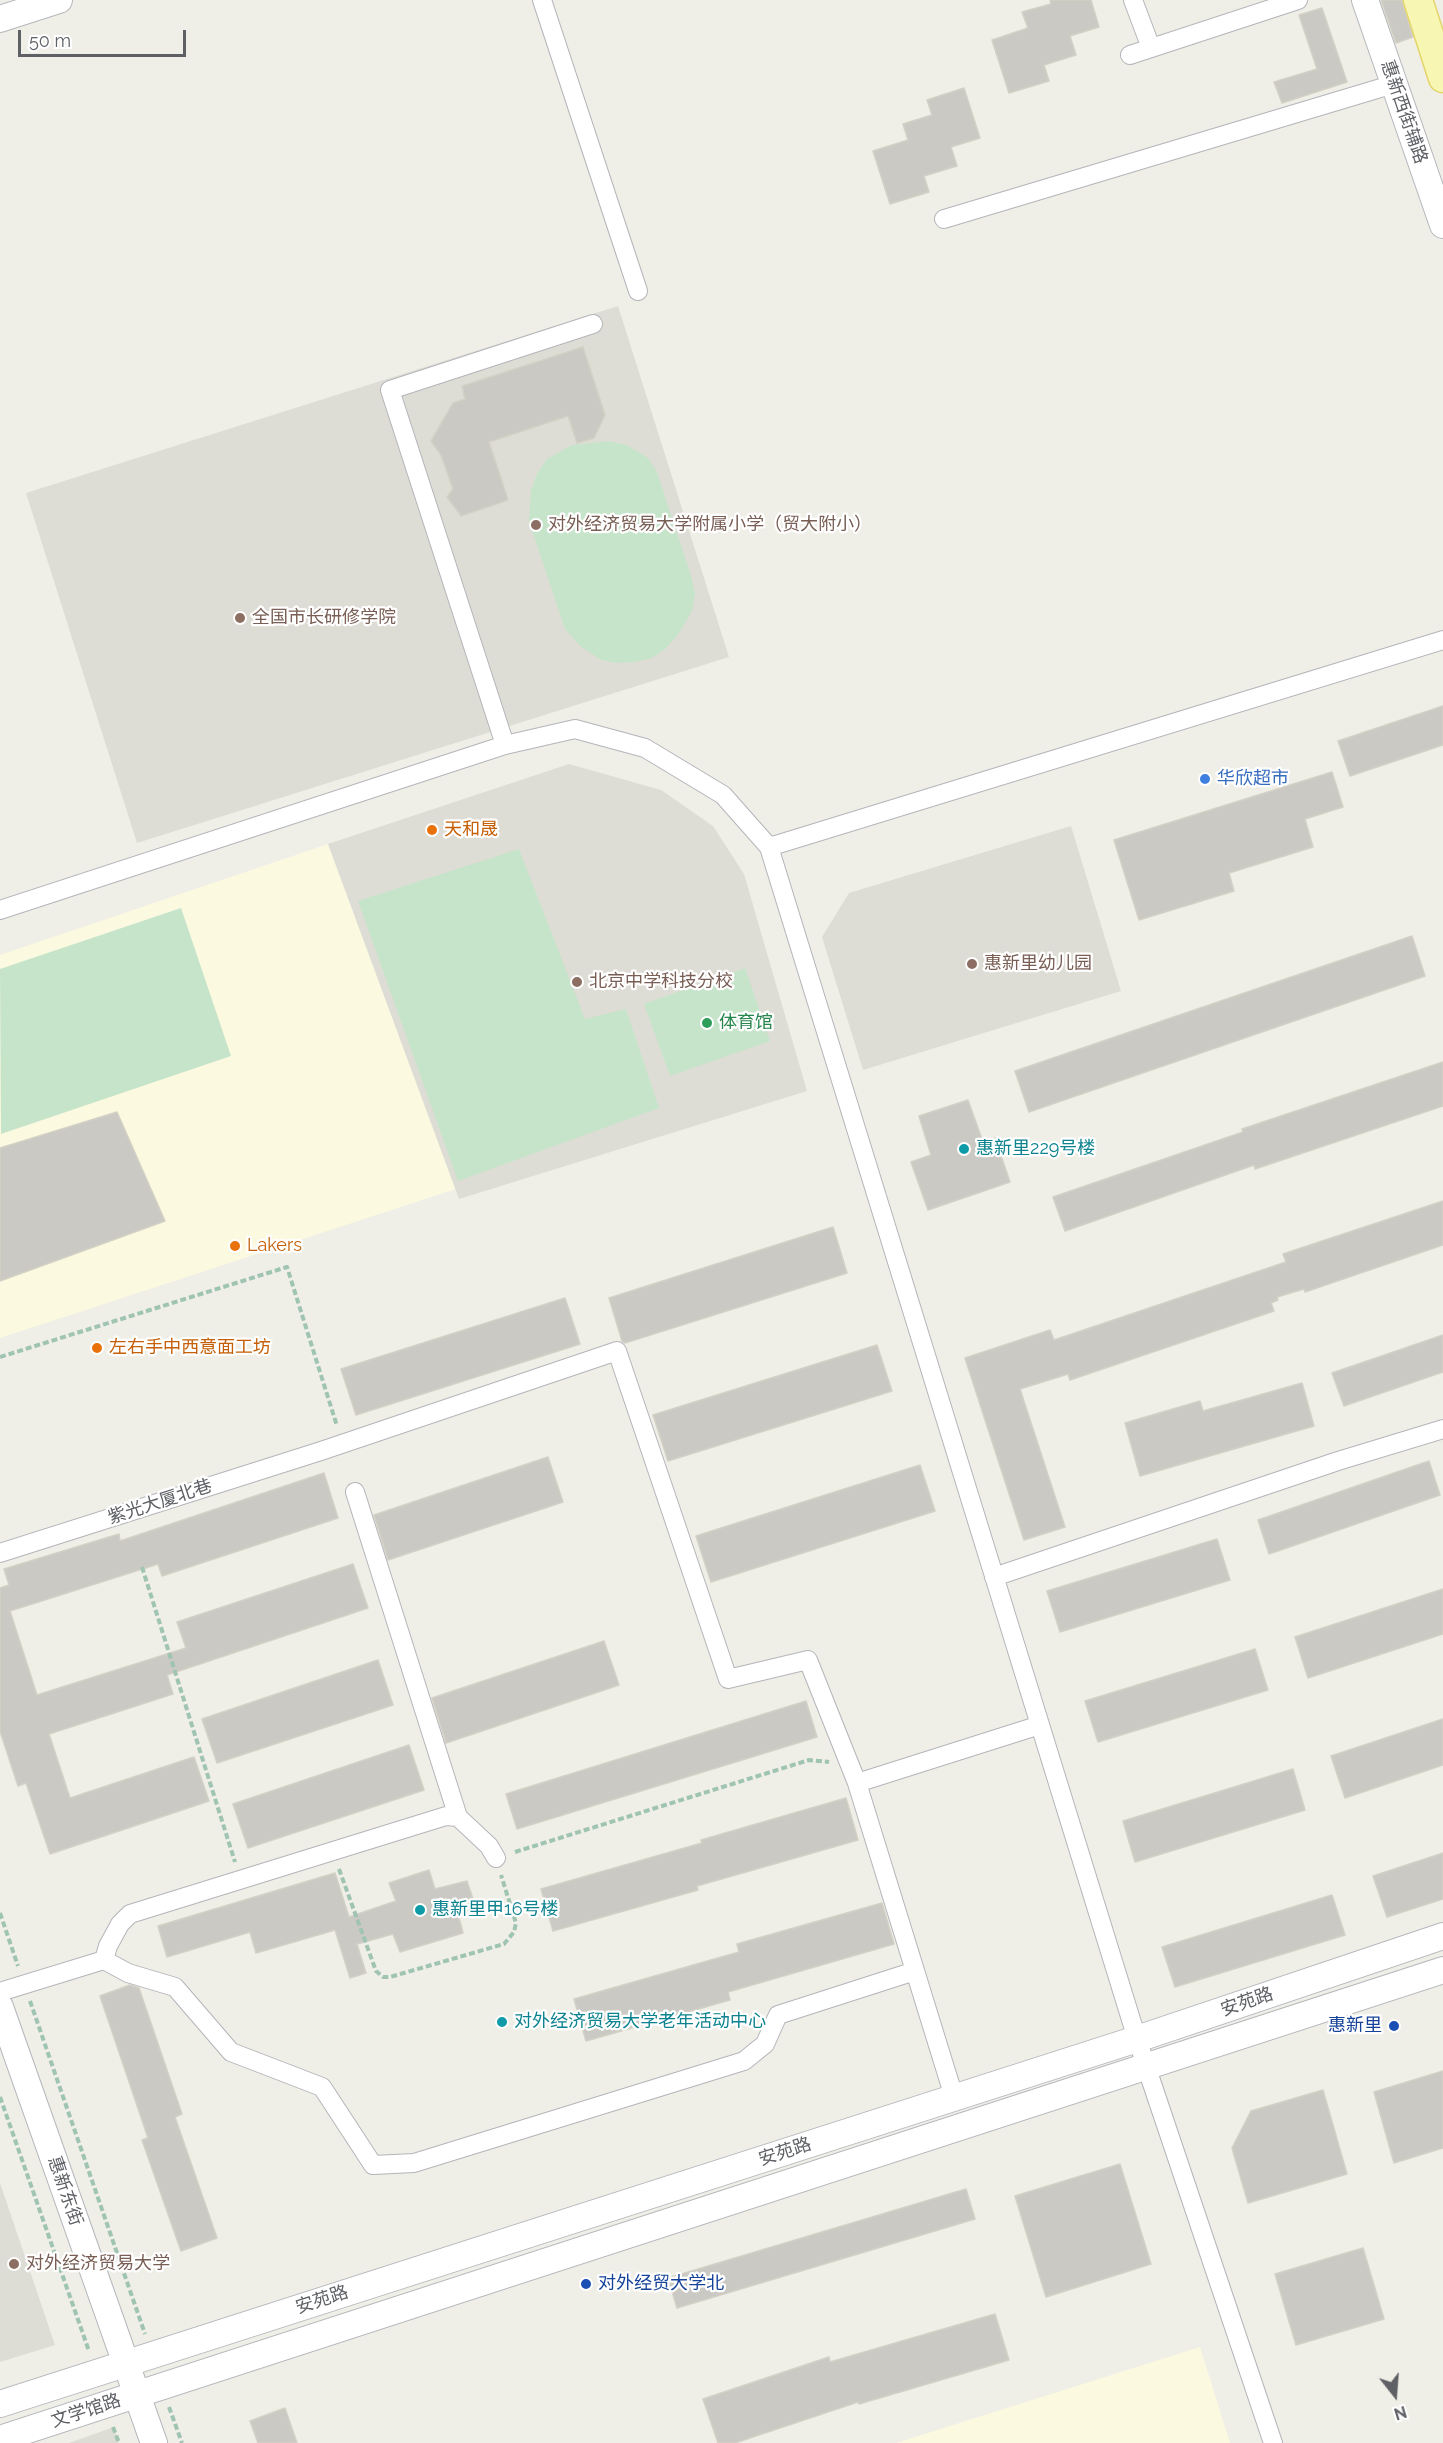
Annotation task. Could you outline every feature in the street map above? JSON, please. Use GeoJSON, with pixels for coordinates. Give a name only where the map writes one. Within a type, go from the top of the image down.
{"type":"FeatureCollection","features":[{"type":"Feature","properties":{"kind":"main road"},"geometry":{"type":"LineString","coordinates":[[0,19],[58,0]]}},
{"type":"Feature","properties":{"kind":"main road","name":"惠新西街辅路"},"geometry":{"type":"LineString","coordinates":[[1365,0],[1443,225]]}},
{"type":"Feature","properties":{"kind":"main road"},"geometry":{"type":"LineString","coordinates":[[1418,0],[1443,78]]}},
{"type":"Feature","properties":{"kind":"main road","name":"安苑路"},"geometry":{"type":"LineString","coordinates":[[126,2363],[1137,2039],[1443,1936]]}},
{"type":"Feature","properties":{"kind":"main road","name":"安苑路"},"geometry":{"type":"LineString","coordinates":[[137,2395],[571,2251],[1443,1970]]}},
{"type":"Feature","properties":{"kind":"main road","name":"惠新东街"},"geometry":{"type":"LineString","coordinates":[[0,2007],[154,2443]]}},
{"type":"Feature","properties":{"kind":"main road","name":"文学馆路"},"geometry":{"type":"LineString","coordinates":[[0,2404],[126,2363]]}},
{"type":"Feature","properties":{"kind":"main road","name":"文学馆路"},"geometry":{"type":"LineString","coordinates":[[0,2439],[137,2395]]}},
{"type":"Feature","properties":{"kind":"street"},"geometry":{"type":"LineString","coordinates":[[542,0],[638,291]]}},
{"type":"Feature","properties":{"kind":"street"},"geometry":{"type":"LineString","coordinates":[[1133,0],[1151,48]]}},
{"type":"Feature","properties":{"kind":"street"},"geometry":{"type":"LineString","coordinates":[[1130,55],[1298,0]]}},
{"type":"Feature","properties":{"kind":"street"},"geometry":{"type":"LineString","coordinates":[[944,219],[1394,84]]}},
{"type":"Feature","properties":{"kind":"street"},"geometry":{"type":"LineString","coordinates":[[505,745],[390,390],[593,324]]}},
{"type":"Feature","properties":{"kind":"street"},"geometry":{"type":"LineString","coordinates":[[769,847],[1443,640]]}},
{"type":"Feature","properties":{"kind":"street"},"geometry":{"type":"LineString","coordinates":[[0,910],[505,745],[575,729],[645,748],[723,795],[769,847],[1145,2065],[1273,2443]]}},
{"type":"Feature","properties":{"kind":"street","name":"紫光大厦北巷"},"geometry":{"type":"LineString","coordinates":[[0,1553],[321,1451],[617,1352],[728,1679],[808,1660],[857,1783]]}},
{"type":"Feature","properties":{"kind":"street"},"geometry":{"type":"LineString","coordinates":[[994,1577],[1338,1461],[1443,1429]]}},
{"type":"Feature","properties":{"kind":"street"},"geometry":{"type":"LineString","coordinates":[[355,1492],[458,1817],[489,1846],[496,1858]]}},
{"type":"Feature","properties":{"kind":"street"},"geometry":{"type":"LineString","coordinates":[[954,2097],[857,1783],[1040,1725]]}},
{"type":"Feature","properties":{"kind":"street"},"geometry":{"type":"LineString","coordinates":[[104,1959],[120,1924],[130,1914],[446,1816],[458,1817]]}},
{"type":"Feature","properties":{"kind":"street"},"geometry":{"type":"LineString","coordinates":[[0,1992],[104,1959],[128,1973],[175,1987],[231,2052],[322,2087],[373,2165],[414,2163],[744,2061],[765,2044],[778,2015],[915,1971]]}},
{"type":"Feature","properties":{"kind":"path"},"geometry":{"type":"LineString","coordinates":[[0,1358],[287,1268],[342,1444]]}},
{"type":"Feature","properties":{"kind":"path"},"geometry":{"type":"LineString","coordinates":[[142,1567],[241,1880]]}},
{"type":"Feature","properties":{"kind":"path"},"geometry":{"type":"LineString","coordinates":[[323,1854],[340,1869],[376,1971],[382,1977],[390,1977],[504,1944],[514,1932],[516,1923],[496,1858],[809,1761],[828,1762],[846,1767],[857,1783]]}},
{"type":"Feature","properties":{"kind":"path"},"geometry":{"type":"LineString","coordinates":[[0,1913],[153,2355]]}},
{"type":"Feature","properties":{"kind":"path"},"geometry":{"type":"LineString","coordinates":[[0,2097],[96,2373]]}},
{"type":"Feature","properties":{"kind":"path"},"geometry":{"type":"LineString","coordinates":[[163,2387],[182,2443]]}},
{"type":"Feature","properties":{"kind":"path"},"geometry":{"type":"LineString","coordinates":[[106,2405],[119,2443]]}},
{"type":"Feature","properties":{"kind":"shaded area"},"geometry":{"type":"Polygon","coordinates":[[[618,306],[729,657],[137,843],[26,493],[618,306]]]}},
{"type":"Feature","properties":{"kind":"shaded area","name":"北京中学科技分校"},"geometry":{"type":"Polygon","coordinates":[[[569,764],[661,790],[713,826],[744,874],[807,1091],[459,1199],[328,844],[569,764]]]}},
{"type":"Feature","properties":{"kind":"shaded area","name":"惠新里幼儿园"},"geometry":{"type":"Polygon","coordinates":[[[1071,826],[1121,991],[863,1070],[822,937],[849,893],[1071,826]]]}},
{"type":"Feature","properties":{"kind":"shaded area"},"geometry":{"type":"Polygon","coordinates":[[[328,844],[456,1189],[0,1338],[0,955],[328,844]]]}},
{"type":"Feature","properties":{"kind":"shaded area","name":"对外经济贸易大学"},"geometry":{"type":"Polygon","coordinates":[[[0,2183],[55,2345],[0,2362],[0,2183]]]}},
{"type":"Feature","properties":{"kind":"shaded area"},"geometry":{"type":"Polygon","coordinates":[[[1200,2347],[1230,2443],[896,2443],[1200,2347]]]}},
{"type":"Feature","properties":{"kind":"shaded area"},"geometry":{"type":"Polygon","coordinates":[[[114,2427],[119,2443],[69,2443],[114,2427]]]}},
{"type":"Feature","properties":{"kind":"green space"},"geometry":{"type":"Polygon","coordinates":[[[609,441],[627,445],[648,458],[657,472],[695,594],[692,611],[677,636],[665,649],[652,658],[634,662],[616,663],[601,660],[580,646],[565,629],[529,521],[531,490],[537,474],[547,459],[572,445],[609,441]]]}},
{"type":"Feature","properties":{"kind":"green space"},"geometry":{"type":"Polygon","coordinates":[[[519,849],[585,1019],[626,1009],[659,1108],[458,1181],[358,901],[519,849]]]}},
{"type":"Feature","properties":{"kind":"green space"},"geometry":{"type":"Polygon","coordinates":[[[181,908],[231,1056],[1,1134],[0,969],[181,908]]]}},
{"type":"Feature","properties":{"kind":"green space","name":"体育馆"},"geometry":{"type":"Polygon","coordinates":[[[745,968],[770,1041],[670,1076],[644,1004],[745,968]]]}},
{"type":"Feature","properties":{"kind":"building"},"geometry":{"type":"Polygon","coordinates":[[[1050,0],[1091,0],[1099,27],[1070,36],[1076,55],[1044,65],[1049,81],[1009,93],[992,40],[1028,28],[1022,12],[1051,4],[1050,0]]]}},
{"type":"Feature","properties":{"kind":"building"},"geometry":{"type":"Polygon","coordinates":[[[1381,0],[1402,0],[1413,37],[1396,43],[1381,0]]]}},
{"type":"Feature","properties":{"kind":"building"},"geometry":{"type":"Polygon","coordinates":[[[1322,8],[1347,82],[1282,103],[1274,82],[1317,69],[1299,15],[1322,8]]]}},
{"type":"Feature","properties":{"kind":"building"},"geometry":{"type":"Polygon","coordinates":[[[964,88],[980,138],[951,147],[957,166],[924,176],[929,192],[890,204],[873,151],[908,140],[903,124],[932,115],[927,100],[964,88]]]}},
{"type":"Feature","properties":{"kind":"building"},"geometry":{"type":"Polygon","coordinates":[[[583,347],[605,415],[594,438],[577,443],[568,416],[489,442],[508,500],[461,516],[447,497],[453,489],[441,455],[431,441],[453,403],[465,399],[462,386],[583,347]]]}},
{"type":"Feature","properties":{"kind":"building"},"geometry":{"type":"Polygon","coordinates":[[[1443,706],[1443,745],[1350,776],[1338,741],[1443,706]]]}},
{"type":"Feature","properties":{"kind":"building"},"geometry":{"type":"Polygon","coordinates":[[[1332,772],[1343,807],[1305,819],[1313,847],[1229,873],[1234,891],[1139,920],[1114,840],[1332,772]]]}},
{"type":"Feature","properties":{"kind":"building"},"geometry":{"type":"Polygon","coordinates":[[[1412,936],[1425,976],[1029,1112],[1015,1071],[1412,936]]]}},
{"type":"Feature","properties":{"kind":"building"},"geometry":{"type":"Polygon","coordinates":[[[1443,1062],[1443,1106],[1255,1169],[1254,1165],[1065,1231],[1053,1197],[1243,1132],[1242,1129],[1443,1062]]]}},
{"type":"Feature","properties":{"kind":"building","name":"惠新里229号楼"},"geometry":{"type":"Polygon","coordinates":[[[968,1100],[983,1142],[995,1138],[1010,1182],[928,1210],[911,1162],[931,1155],[919,1116],[968,1100]]]}},
{"type":"Feature","properties":{"kind":"building"},"geometry":{"type":"Polygon","coordinates":[[[117,1112],[165,1221],[0,1281],[0,1148],[117,1112]]]}},
{"type":"Feature","properties":{"kind":"building"},"geometry":{"type":"Polygon","coordinates":[[[1443,1201],[1443,1245],[1305,1292],[1304,1289],[1277,1297],[1278,1300],[1271,1303],[1274,1311],[1070,1380],[1068,1374],[1020,1389],[1065,1527],[1024,1540],[965,1358],[1050,1330],[1054,1340],[1286,1262],[1283,1254],[1443,1201]]]}},
{"type":"Feature","properties":{"kind":"building"},"geometry":{"type":"Polygon","coordinates":[[[833,1227],[847,1273],[625,1343],[622,1341],[609,1298],[833,1227]]]}},
{"type":"Feature","properties":{"kind":"building"},"geometry":{"type":"Polygon","coordinates":[[[565,1298],[580,1344],[356,1415],[341,1369],[565,1298]]]}},
{"type":"Feature","properties":{"kind":"building"},"geometry":{"type":"Polygon","coordinates":[[[1443,1335],[1443,1372],[1344,1406],[1332,1373],[1443,1335]]]}},
{"type":"Feature","properties":{"kind":"building"},"geometry":{"type":"Polygon","coordinates":[[[877,1345],[892,1391],[668,1461],[653,1415],[877,1345]]]}},
{"type":"Feature","properties":{"kind":"building"},"geometry":{"type":"Polygon","coordinates":[[[1302,1383],[1314,1426],[1140,1476],[1125,1423],[1200,1401],[1203,1411],[1302,1383]]]}},
{"type":"Feature","properties":{"kind":"building"},"geometry":{"type":"Polygon","coordinates":[[[548,1457],[563,1502],[388,1560],[374,1515],[548,1457]]]}},
{"type":"Feature","properties":{"kind":"building"},"geometry":{"type":"Polygon","coordinates":[[[1429,1461],[1440,1495],[1269,1554],[1258,1520],[1429,1461]]]}},
{"type":"Feature","properties":{"kind":"building"},"geometry":{"type":"Polygon","coordinates":[[[920,1465],[935,1511],[711,1582],[696,1536],[920,1465]]]}},
{"type":"Feature","properties":{"kind":"building"},"geometry":{"type":"Polygon","coordinates":[[[324,1473],[338,1518],[162,1576],[158,1564],[10,1611],[37,1695],[186,1648],[177,1622],[353,1564],[368,1608],[167,1675],[173,1694],[49,1734],[70,1798],[194,1757],[209,1801],[50,1854],[26,1783],[18,1786],[0,1731],[0,1588],[9,1585],[4,1569],[119,1534],[120,1541],[324,1473]]]}},
{"type":"Feature","properties":{"kind":"building"},"geometry":{"type":"Polygon","coordinates":[[[1217,1539],[1230,1580],[1060,1632],[1047,1591],[1217,1539]]]}},
{"type":"Feature","properties":{"kind":"building"},"geometry":{"type":"Polygon","coordinates":[[[1443,1589],[1443,1634],[1308,1678],[1295,1637],[1443,1589]]]}},
{"type":"Feature","properties":{"kind":"building"},"geometry":{"type":"Polygon","coordinates":[[[604,1641],[619,1685],[446,1743],[432,1698],[604,1641]]]}},
{"type":"Feature","properties":{"kind":"building"},"geometry":{"type":"Polygon","coordinates":[[[1255,1649],[1268,1690],[1098,1742],[1085,1701],[1255,1649]]]}},
{"type":"Feature","properties":{"kind":"building"},"geometry":{"type":"Polygon","coordinates":[[[378,1660],[393,1705],[217,1763],[202,1719],[378,1660]]]}},
{"type":"Feature","properties":{"kind":"building"},"geometry":{"type":"Polygon","coordinates":[[[806,1701],[817,1737],[517,1829],[506,1794],[806,1701]]]}},
{"type":"Feature","properties":{"kind":"building"},"geometry":{"type":"Polygon","coordinates":[[[1443,1719],[1443,1765],[1345,1798],[1331,1756],[1443,1719]]]}},
{"type":"Feature","properties":{"kind":"building"},"geometry":{"type":"Polygon","coordinates":[[[409,1745],[424,1790],[248,1848],[233,1804],[409,1745]]]}},
{"type":"Feature","properties":{"kind":"building"},"geometry":{"type":"Polygon","coordinates":[[[1293,1769],[1305,1810],[1135,1862],[1123,1821],[1293,1769]]]}},
{"type":"Feature","properties":{"kind":"building"},"geometry":{"type":"Polygon","coordinates":[[[846,1798],[858,1840],[697,1886],[698,1890],[553,1931],[541,1889],[702,1843],[701,1840],[846,1798]]]}},
{"type":"Feature","properties":{"kind":"building"},"geometry":{"type":"Polygon","coordinates":[[[1443,1853],[1443,1899],[1387,1917],[1373,1876],[1443,1853]]]}},
{"type":"Feature","properties":{"kind":"building"},"geometry":{"type":"Polygon","coordinates":[[[429,1870],[435,1889],[467,1881],[476,1908],[458,1914],[463,1933],[400,1952],[393,1934],[357,1944],[366,1973],[350,1978],[335,1930],[256,1953],[250,1932],[167,1957],[158,1926],[335,1873],[349,1917],[396,1901],[389,1883],[429,1870]]]}},
{"type":"Feature","properties":{"kind":"building"},"geometry":{"type":"Polygon","coordinates":[[[1332,1895],[1345,1935],[1175,1987],[1162,1947],[1332,1895]]]}},
{"type":"Feature","properties":{"kind":"building"},"geometry":{"type":"Polygon","coordinates":[[[882,1903],[894,1944],[728,1992],[730,2000],[586,2041],[574,1999],[739,1952],[737,1944],[882,1903]]]}},
{"type":"Feature","properties":{"kind":"building"},"geometry":{"type":"Polygon","coordinates":[[[130,1985],[139,1988],[182,2114],[175,2117],[217,2238],[181,2251],[142,2140],[148,2138],[100,1996],[130,1985]]]}},
{"type":"Feature","properties":{"kind":"building"},"geometry":{"type":"Polygon","coordinates":[[[1443,2071],[1443,2148],[1394,2163],[1374,2092],[1443,2071]]]}},
{"type":"Feature","properties":{"kind":"building"},"geometry":{"type":"Polygon","coordinates":[[[1323,2090],[1347,2174],[1248,2203],[1232,2148],[1251,2111],[1323,2090]]]}},
{"type":"Feature","properties":{"kind":"building"},"geometry":{"type":"Polygon","coordinates":[[[1120,2164],[1151,2264],[1046,2297],[1015,2196],[1120,2164]]]}},
{"type":"Feature","properties":{"kind":"building"},"geometry":{"type":"Polygon","coordinates":[[[966,2189],[975,2219],[677,2308],[668,2278],[966,2189]]]}},
{"type":"Feature","properties":{"kind":"building"},"geometry":{"type":"Polygon","coordinates":[[[1363,2248],[1384,2319],[1296,2345],[1275,2274],[1363,2248]]]}},
{"type":"Feature","properties":{"kind":"building"},"geometry":{"type":"Polygon","coordinates":[[[995,2314],[1009,2360],[859,2404],[858,2402],[735,2443],[718,2443],[703,2399],[829,2357],[830,2362],[995,2314]]]}},
{"type":"Feature","properties":{"kind":"building"},"geometry":{"type":"Polygon","coordinates":[[[285,2408],[297,2443],[258,2443],[250,2421],[285,2408]]]}},
{"type":"Feature","properties":{"kind":"place","name":"对外经济贸易大学附属小学（贸大附小）"},"geometry":{"type":"Point","coordinates":[536,525]}},
{"type":"Feature","properties":{"kind":"place","name":"全国市长研修学院"},"geometry":{"type":"Point","coordinates":[240,618]}},
{"type":"Feature","properties":{"kind":"place","name":"华欣超市"},"geometry":{"type":"Point","coordinates":[1205,779]}},
{"type":"Feature","properties":{"kind":"place","name":"天和晟"},"geometry":{"type":"Point","coordinates":[432,830]}},
{"type":"Feature","properties":{"kind":"place","name":"惠新里幼儿园"},"geometry":{"type":"Point","coordinates":[972,964]}},
{"type":"Feature","properties":{"kind":"place","name":"北京中学科技分校"},"geometry":{"type":"Point","coordinates":[577,982]}},
{"type":"Feature","properties":{"kind":"place","name":"体育馆"},"geometry":{"type":"Point","coordinates":[707,1023]}},
{"type":"Feature","properties":{"kind":"place","name":"惠新里229号楼"},"geometry":{"type":"Point","coordinates":[964,1149]}},
{"type":"Feature","properties":{"kind":"place","name":"Lakers"},"geometry":{"type":"Point","coordinates":[235,1246]}},
{"type":"Feature","properties":{"kind":"place","name":"左右手中西意面工坊"},"geometry":{"type":"Point","coordinates":[97,1348]}},
{"type":"Feature","properties":{"kind":"place","name":"惠新里甲16号楼"},"geometry":{"type":"Point","coordinates":[420,1910]}},
{"type":"Feature","properties":{"kind":"place","name":"对外经济贸易大学老年活动中心"},"geometry":{"type":"Point","coordinates":[502,2022]}},
{"type":"Feature","properties":{"kind":"place","name":"惠新里"},"geometry":{"type":"Point","coordinates":[1394,2026]}},
{"type":"Feature","properties":{"kind":"place","name":"对外经济贸易大学"},"geometry":{"type":"Point","coordinates":[14,2264]}},
{"type":"Feature","properties":{"kind":"place","name":"对外经贸大学北"},"geometry":{"type":"Point","coordinates":[586,2284]}}]}
